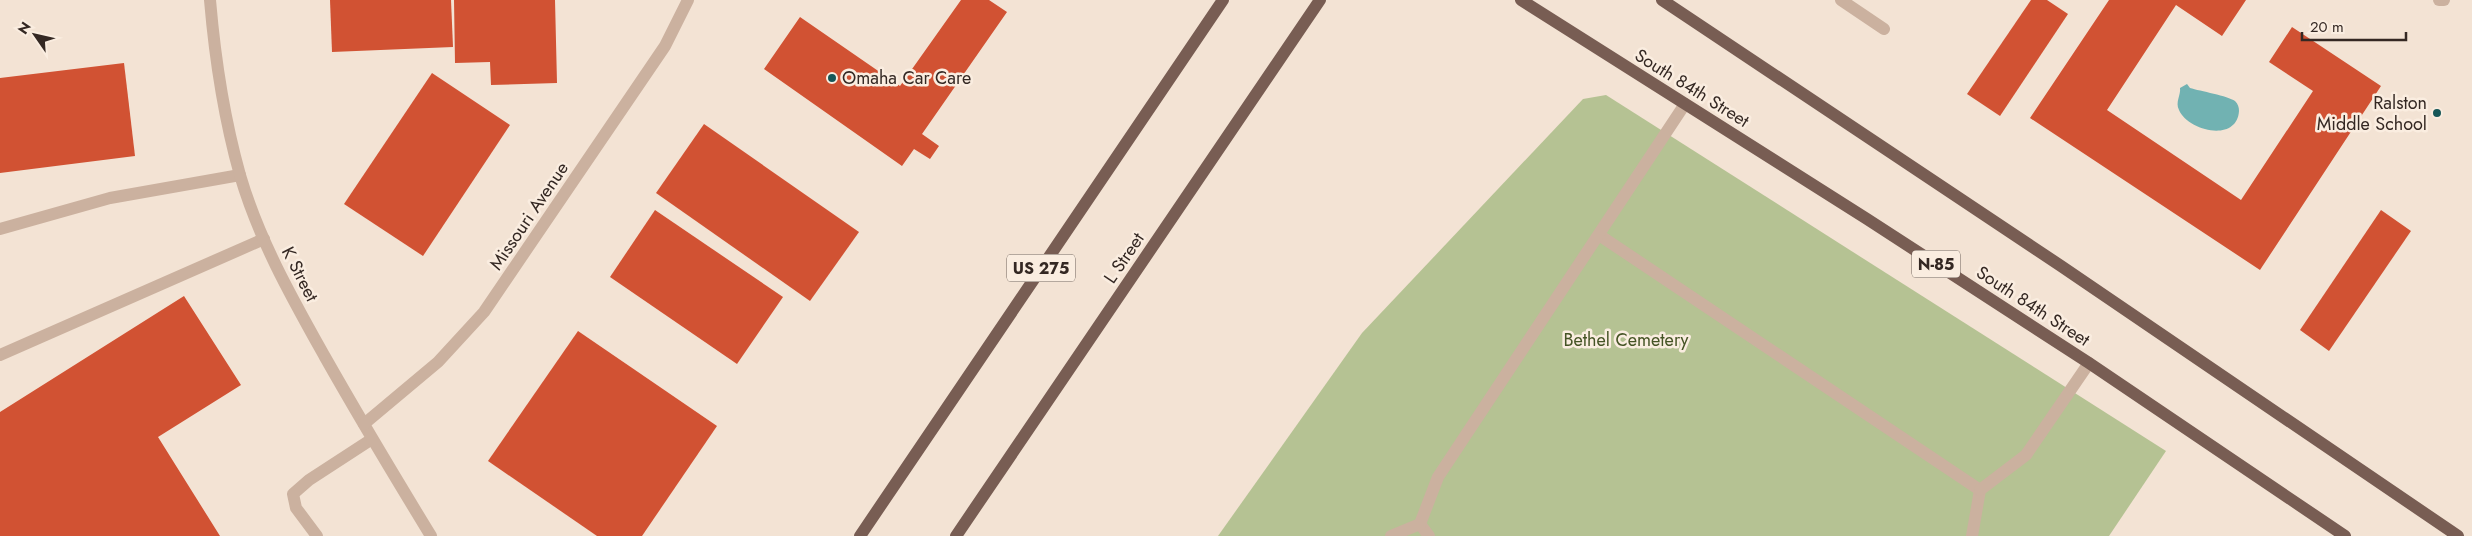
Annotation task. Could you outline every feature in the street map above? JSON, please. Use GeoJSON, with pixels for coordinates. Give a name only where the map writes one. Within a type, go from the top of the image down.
{"type":"FeatureCollection","features":[{"type":"Feature","properties":{"kind":"main road","name":"US 275"},"geometry":{"type":"LineString","coordinates":[[860,536],[1223,0]]}},
{"type":"Feature","properties":{"kind":"main road","name":"L Street"},"geometry":{"type":"LineString","coordinates":[[956,536],[1320,0]]}},
{"type":"Feature","properties":{"kind":"main road","name":"South 84th Street"},"geometry":{"type":"LineString","coordinates":[[1521,0],[2089,363],[2345,536]]}},
{"type":"Feature","properties":{"kind":"main road"},"geometry":{"type":"LineString","coordinates":[[1662,0],[2061,266],[2458,536]]}},
{"type":"Feature","properties":{"kind":"street","name":"K Street"},"geometry":{"type":"LineString","coordinates":[[210,0],[215,54],[225,113],[240,175],[264,239],[282,280],[372,439],[431,536]]}},
{"type":"Feature","properties":{"kind":"street","name":"Missouri Avenue"},"geometry":{"type":"LineString","coordinates":[[364,424],[438,362],[484,312],[665,46],[688,0]]}},
{"type":"Feature","properties":{"kind":"street"},"geometry":{"type":"LineString","coordinates":[[1841,0],[1884,29]]}},
{"type":"Feature","properties":{"kind":"street"},"geometry":{"type":"LineString","coordinates":[[1391,536],[1420,524],[1438,477],[1685,104]]}},
{"type":"Feature","properties":{"kind":"street"},"geometry":{"type":"LineString","coordinates":[[0,229],[110,198],[240,175]]}},
{"type":"Feature","properties":{"kind":"street"},"geometry":{"type":"LineString","coordinates":[[1599,235],[1980,490]]}},
{"type":"Feature","properties":{"kind":"street"},"geometry":{"type":"LineString","coordinates":[[0,355],[264,239]]}},
{"type":"Feature","properties":{"kind":"street"},"geometry":{"type":"LineString","coordinates":[[1972,536],[1980,490],[2026,455],[2089,363]]}},
{"type":"Feature","properties":{"kind":"street"},"geometry":{"type":"LineString","coordinates":[[316,536],[296,508],[293,494],[309,480],[372,439]]}},
{"type":"Feature","properties":{"kind":"street"},"geometry":{"type":"LineString","coordinates":[[1420,524],[1429,536]]}},
{"type":"Feature","properties":{"kind":"green space","name":"Bethel Cemetery"},"geometry":{"type":"Polygon","coordinates":[[[1606,95],[2166,451],[2109,536],[1218,536],[1362,333],[1583,99],[1606,95]]]}},
{"type":"Feature","properties":{"kind":"water"},"geometry":{"type":"Polygon","coordinates":[[[2187,84],[2190,88],[2220,95],[2235,101],[2238,104],[2239,110],[2236,121],[2230,127],[2222,130],[2201,128],[2192,124],[2184,117],[2178,107],[2180,88],[2187,84]]]}},
{"type":"Feature","properties":{"kind":"building"},"geometry":{"type":"Polygon","coordinates":[[[330,0],[451,0],[453,47],[332,52],[330,0]]]}},
{"type":"Feature","properties":{"kind":"building"},"geometry":{"type":"Polygon","coordinates":[[[454,0],[555,0],[557,83],[491,85],[490,62],[455,63],[454,0]]]}},
{"type":"Feature","properties":{"kind":"building","name":"Omaha Car Care"},"geometry":{"type":"Polygon","coordinates":[[[961,0],[989,0],[1007,12],[922,134],[939,146],[930,159],[914,149],[902,166],[764,69],[800,17],[900,86],[961,0]]]}},
{"type":"Feature","properties":{"kind":"building"},"geometry":{"type":"Polygon","coordinates":[[[2031,0],[2047,0],[2068,14],[2000,116],[1967,94],[2031,0]]]}},
{"type":"Feature","properties":{"kind":"building"},"geometry":{"type":"Polygon","coordinates":[[[2109,0],[2246,0],[2222,36],[2176,5],[2107,110],[2241,200],[2313,91],[2269,62],[2292,27],[2381,86],[2260,270],[2030,118],[2109,0]]]}},
{"type":"Feature","properties":{"kind":"building"},"geometry":{"type":"Polygon","coordinates":[[[124,63],[135,156],[0,173],[0,78],[124,63]]]}},
{"type":"Feature","properties":{"kind":"building"},"geometry":{"type":"Polygon","coordinates":[[[432,73],[510,125],[423,256],[344,204],[432,73]]]}},
{"type":"Feature","properties":{"kind":"building"},"geometry":{"type":"Polygon","coordinates":[[[704,124],[859,232],[810,301],[656,193],[704,124]]]}},
{"type":"Feature","properties":{"kind":"building"},"geometry":{"type":"Polygon","coordinates":[[[655,210],[783,297],[737,364],[610,277],[655,210]]]}},
{"type":"Feature","properties":{"kind":"building"},"geometry":{"type":"Polygon","coordinates":[[[2381,210],[2411,231],[2329,351],[2300,330],[2381,210]]]}},
{"type":"Feature","properties":{"kind":"building"},"geometry":{"type":"Polygon","coordinates":[[[184,296],[241,385],[158,437],[220,536],[0,536],[0,412],[184,296]]]}},
{"type":"Feature","properties":{"kind":"building"},"geometry":{"type":"Polygon","coordinates":[[[578,331],[717,426],[642,536],[597,536],[488,461],[578,331]]]}},
{"type":"Feature","properties":{"kind":"place","name":"Omaha Car Care"},"geometry":{"type":"Point","coordinates":[832,78]}},
{"type":"Feature","properties":{"kind":"place","name":"Ralston Middle School"},"geometry":{"type":"Point","coordinates":[2437,113]}}]}
